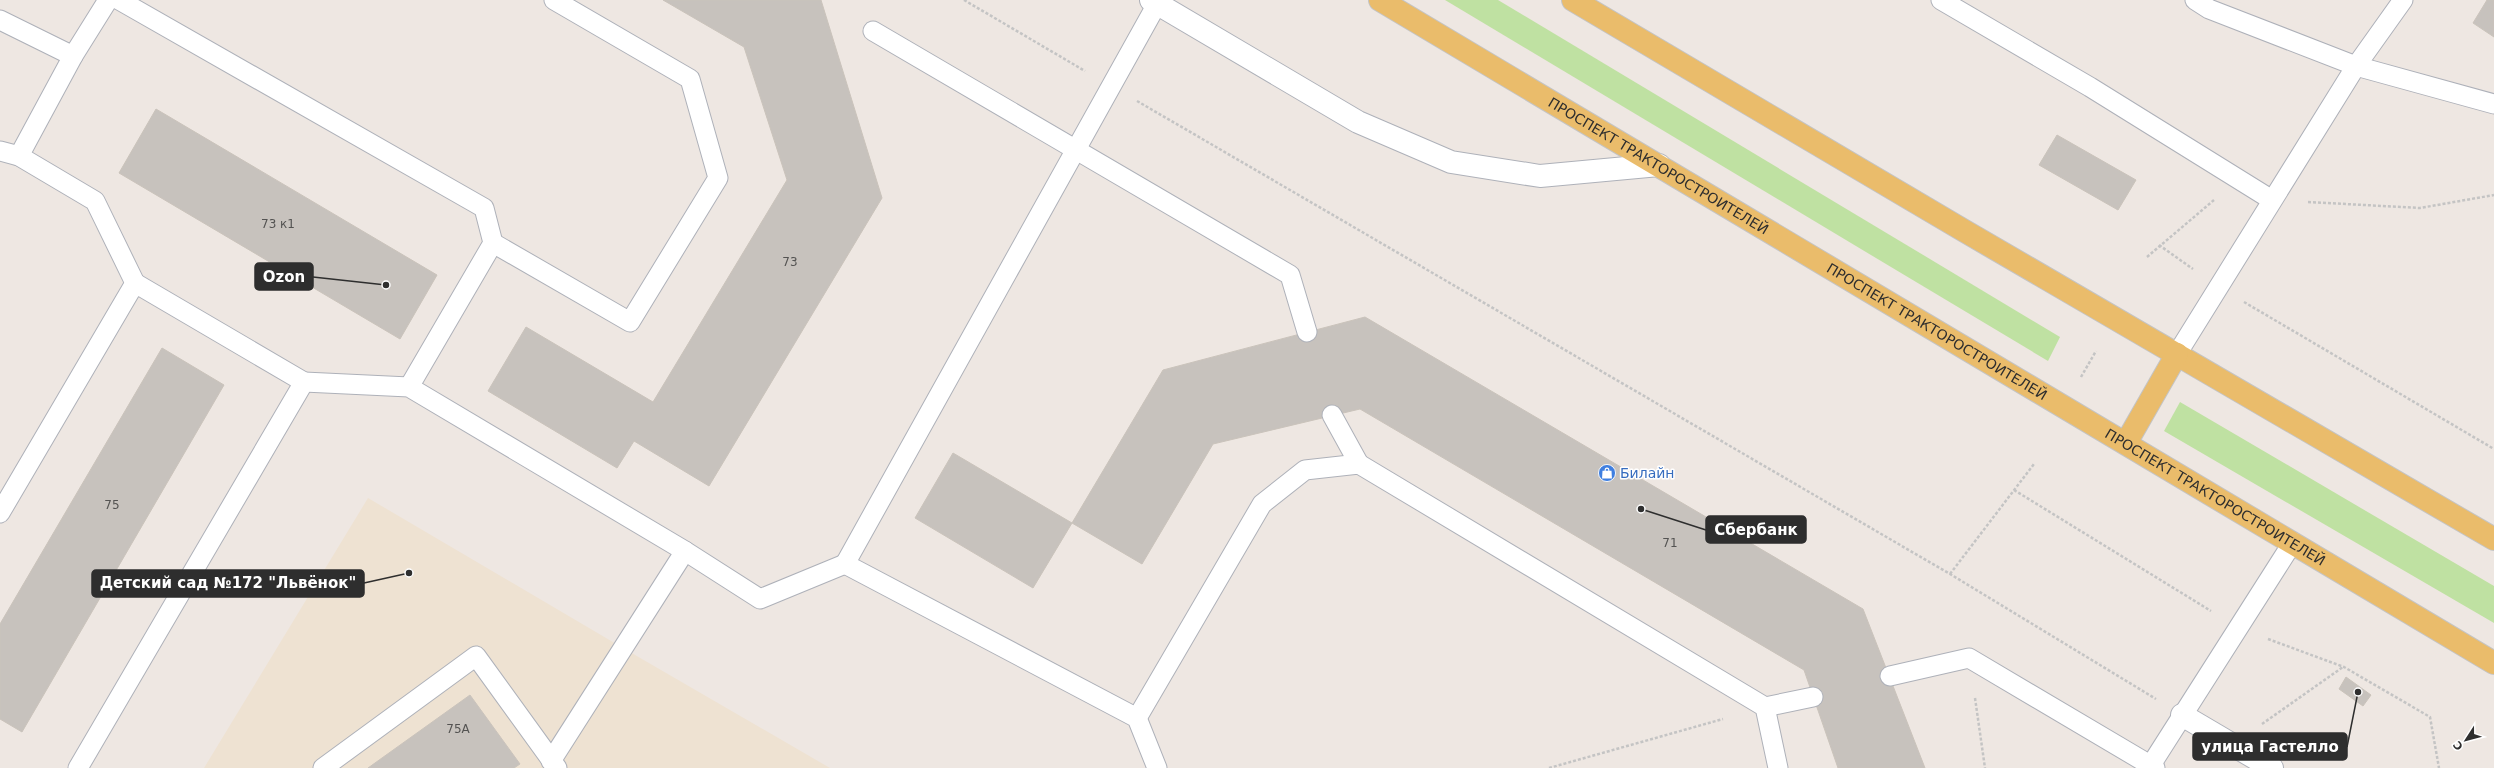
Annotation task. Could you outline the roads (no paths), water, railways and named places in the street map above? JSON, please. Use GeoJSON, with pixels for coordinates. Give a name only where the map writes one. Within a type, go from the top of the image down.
{"type":"FeatureCollection","features":[{"type":"Feature","properties":{"kind":"main road","name":"ПРОСПЕКТ ТРАКТОРОСТРОИТЕЛЕЙ"},"geometry":{"type":"LineString","coordinates":[[1380,0],[2494,662]]}},
{"type":"Feature","properties":{"kind":"main road"},"geometry":{"type":"LineString","coordinates":[[1574,0],[2177,354],[2228,387],[2494,539]]}},
{"type":"Feature","properties":{"kind":"main road"},"geometry":{"type":"LineString","coordinates":[[2126,443],[2177,354]]}},
{"type":"Feature","properties":{"kind":"street"},"geometry":{"type":"LineString","coordinates":[[1154,2],[1358,122],[1451,162],[1540,176],[1659,165]]}},
{"type":"Feature","properties":{"kind":"street"},"geometry":{"type":"LineString","coordinates":[[2182,715],[2272,768]]}},
{"type":"Feature","properties":{"kind":"lane"},"geometry":{"type":"LineString","coordinates":[[19,156],[73,56],[108,0]]}},
{"type":"Feature","properties":{"kind":"lane"},"geometry":{"type":"LineString","coordinates":[[119,0],[484,208],[493,243],[409,387]]}},
{"type":"Feature","properties":{"kind":"lane"},"geometry":{"type":"LineString","coordinates":[[493,243],[630,322],[718,178],[690,79],[554,0]]}},
{"type":"Feature","properties":{"kind":"lane"},"geometry":{"type":"LineString","coordinates":[[1941,0],[2272,200]]}},
{"type":"Feature","properties":{"kind":"lane"},"geometry":{"type":"LineString","coordinates":[[2195,0],[2210,9],[2356,66],[2494,104]]}},
{"type":"Feature","properties":{"kind":"lane"},"geometry":{"type":"LineString","coordinates":[[2177,354],[2356,66],[2403,0]]}},
{"type":"Feature","properties":{"kind":"lane"},"geometry":{"type":"LineString","coordinates":[[0,151],[19,156],[95,200],[135,283],[304,382],[409,387],[685,551],[760,599],[845,564],[1112,87],[1154,2]]}},
{"type":"Feature","properties":{"kind":"lane"},"geometry":{"type":"LineString","coordinates":[[0,20],[73,56]]}},
{"type":"Feature","properties":{"kind":"lane"},"geometry":{"type":"LineString","coordinates":[[873,31],[1290,275],[1307,332]]}},
{"type":"Feature","properties":{"kind":"lane"},"geometry":{"type":"LineString","coordinates":[[0,513],[135,283]]}},
{"type":"Feature","properties":{"kind":"lane"},"geometry":{"type":"LineString","coordinates":[[78,768],[304,382]]}},
{"type":"Feature","properties":{"kind":"lane"},"geometry":{"type":"LineString","coordinates":[[1332,415],[1359,464],[1766,707],[1814,697]]}},
{"type":"Feature","properties":{"kind":"lane"},"geometry":{"type":"LineString","coordinates":[[1137,718],[1262,504],[1305,470],[1359,464]]}},
{"type":"Feature","properties":{"kind":"lane"},"geometry":{"type":"LineString","coordinates":[[1890,676],[1969,658],[2151,767],[2182,715],[2293,542]]}},
{"type":"Feature","properties":{"kind":"lane"},"geometry":{"type":"LineString","coordinates":[[323,768],[476,656],[554,764],[685,551]]}},
{"type":"Feature","properties":{"kind":"lane"},"geometry":{"type":"LineString","coordinates":[[845,564],[1137,718],[1157,768]]}},
{"type":"Feature","properties":{"kind":"lane"},"geometry":{"type":"LineString","coordinates":[[1766,707],[1778,768]]}},
{"type":"Feature","properties":{"kind":"place","name":"Ozon"},"geometry":{"type":"Point","coordinates":[386,285]}},
{"type":"Feature","properties":{"kind":"place","name":"Билайн"},"geometry":{"type":"Point","coordinates":[1607,473]}},
{"type":"Feature","properties":{"kind":"place","name":"Сбербанк"},"geometry":{"type":"Point","coordinates":[1641,509]}},
{"type":"Feature","properties":{"kind":"place","name":"Детский сад №172 \"Львёнок\""},"geometry":{"type":"Point","coordinates":[409,573]}},
{"type":"Feature","properties":{"kind":"place","name":"улица Гастелло"},"geometry":{"type":"Point","coordinates":[2358,692]}}]}
